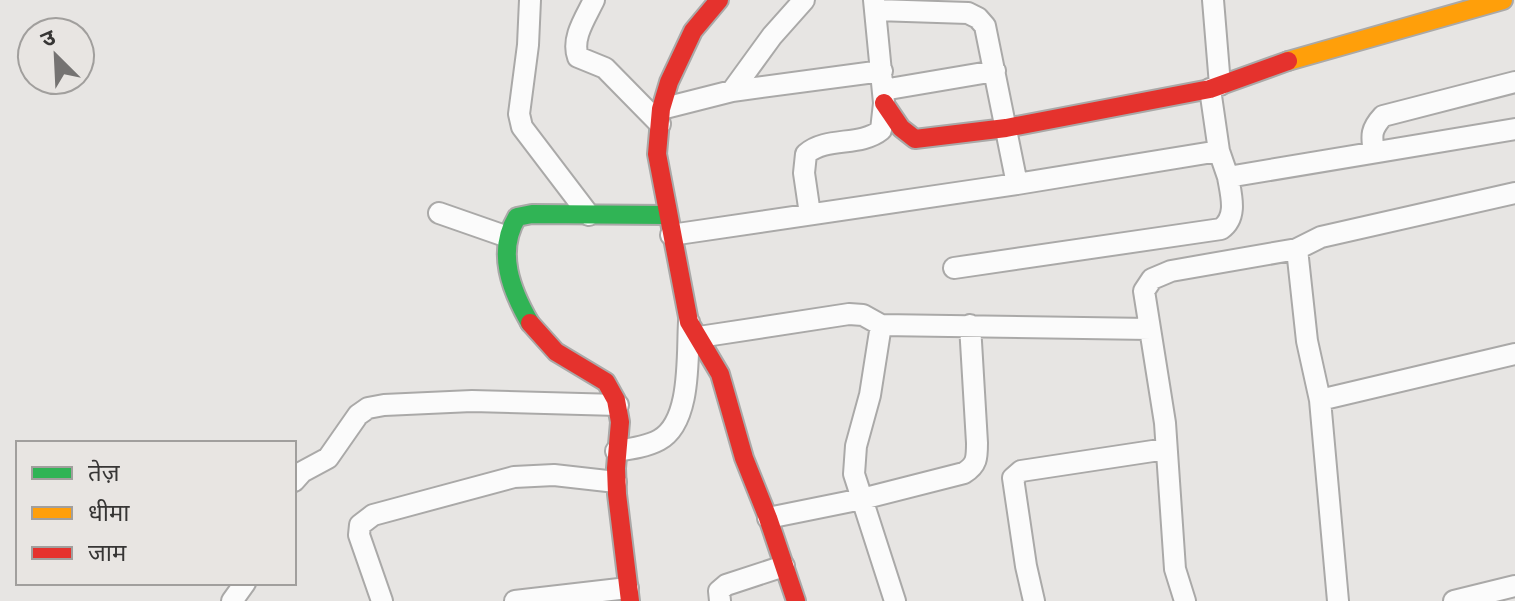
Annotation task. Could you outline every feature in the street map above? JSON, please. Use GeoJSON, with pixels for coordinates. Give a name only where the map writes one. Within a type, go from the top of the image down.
{"type":"FeatureCollection","features":[{"type":"Feature","properties":{"kind":"street"},"geometry":{"type":"LineString","coordinates":[[530,0],[519,114],[522,127],[589,215]]}},
{"type":"Feature","properties":{"kind":"street"},"geometry":{"type":"LineString","coordinates":[[594,0],[577,40],[575,49],[578,57],[605,68],[661,117]]}},
{"type":"Feature","properties":{"kind":"street"},"geometry":{"type":"LineString","coordinates":[[719,0],[693,31],[669,82],[657,154],[694,330],[720,374],[744,458],[796,601]]}},
{"type":"Feature","properties":{"kind":"street"},"geometry":{"type":"LineString","coordinates":[[732,91],[772,36],[804,0]]}},
{"type":"Feature","properties":{"kind":"street"},"geometry":{"type":"LineString","coordinates":[[954,268],[1221,229],[1229,223],[1232,214],[1228,177],[1219,151],[1213,0]]}},
{"type":"Feature","properties":{"kind":"street"},"geometry":{"type":"LineString","coordinates":[[883,88],[900,127],[915,139],[1006,128],[1215,87],[1275,65],[1503,0]]}},
{"type":"Feature","properties":{"kind":"street"},"geometry":{"type":"LineString","coordinates":[[810,214],[804,173],[806,154],[814,147],[873,136],[881,130],[883,88],[875,5],[968,13],[985,26],[1017,184]]}},
{"type":"Feature","properties":{"kind":"street"},"geometry":{"type":"LineString","coordinates":[[661,117],[732,91],[883,88],[995,71]]}},
{"type":"Feature","properties":{"kind":"street"},"geometry":{"type":"LineString","coordinates":[[1374,152],[1372,128],[1383,116],[1515,82]]}},
{"type":"Feature","properties":{"kind":"street"},"geometry":{"type":"LineString","coordinates":[[1228,177],[1515,129]]}},
{"type":"Feature","properties":{"kind":"street"},"geometry":{"type":"LineString","coordinates":[[515,601],[629,595],[616,482],[616,451],[620,432],[618,405],[612,389],[603,378],[555,351],[523,313],[504,247],[505,236],[517,217],[532,214],[589,215],[670,225],[810,214],[1219,151]]}},
{"type":"Feature","properties":{"kind":"street"},"geometry":{"type":"LineString","coordinates":[[1185,601],[1173,559],[1165,423],[1144,291],[1152,279],[1192,266],[1297,249],[1321,237],[1515,193]]}},
{"type":"Feature","properties":{"kind":"street"},"geometry":{"type":"LineString","coordinates":[[439,213],[505,236]]}},
{"type":"Feature","properties":{"kind":"street"},"geometry":{"type":"LineString","coordinates":[[1297,249],[1307,341],[1320,400],[1338,601]]}},
{"type":"Feature","properties":{"kind":"street"},"geometry":{"type":"LineString","coordinates":[[694,330],[849,314],[863,315],[881,325],[1150,329]]}},
{"type":"Feature","properties":{"kind":"street"},"geometry":{"type":"LineString","coordinates":[[881,325],[870,395],[856,446],[854,474],[895,601]]}},
{"type":"Feature","properties":{"kind":"street"},"geometry":{"type":"LineString","coordinates":[[768,518],[862,499],[964,473],[972,468],[977,460],[977,443],[970,325]]}},
{"type":"Feature","properties":{"kind":"street"},"geometry":{"type":"LineString","coordinates":[[616,451],[660,440],[672,429],[685,394],[694,330]]}},
{"type":"Feature","properties":{"kind":"street"},"geometry":{"type":"LineString","coordinates":[[1320,400],[1515,354]]}},
{"type":"Feature","properties":{"kind":"street"},"geometry":{"type":"LineString","coordinates":[[296,479],[328,458],[358,415],[368,408],[472,401],[618,405]]}},
{"type":"Feature","properties":{"kind":"street"},"geometry":{"type":"LineString","coordinates":[[1034,601],[1013,478],[1021,471],[1166,449]]}},
{"type":"Feature","properties":{"kind":"street"},"geometry":{"type":"LineString","coordinates":[[382,601],[359,535],[360,525],[373,515],[514,477],[554,475],[616,482]]}},
{"type":"Feature","properties":{"kind":"street"},"geometry":{"type":"LineString","coordinates":[[720,601],[719,591],[726,585],[784,566]]}},
{"type":"Feature","properties":{"kind":"street"},"geometry":{"type":"LineString","coordinates":[[1454,601],[1515,586]]}},
{"type":"Feature","properties":{"kind":"traffic: fast"},"geometry":{"type":"LineString","coordinates":[[530,323],[508,271],[508,244],[517,217],[532,214],[668,215]]}},
{"type":"Feature","properties":{"kind":"traffic: slow"},"geometry":{"type":"LineString","coordinates":[[1288,61],[1503,0]]}},
{"type":"Feature","properties":{"kind":"traffic: jam"},"geometry":{"type":"LineString","coordinates":[[719,0],[693,31],[669,82],[661,109],[657,154],[689,322],[720,374],[744,458],[796,601]]}},
{"type":"Feature","properties":{"kind":"traffic: jam"},"geometry":{"type":"LineString","coordinates":[[884,103],[901,128],[915,139],[1006,128],[1210,89],[1288,61]]}},
{"type":"Feature","properties":{"kind":"traffic: jam"},"geometry":{"type":"LineString","coordinates":[[530,323],[556,352],[606,382],[616,400],[620,422],[617,494],[630,601]]}}]}
